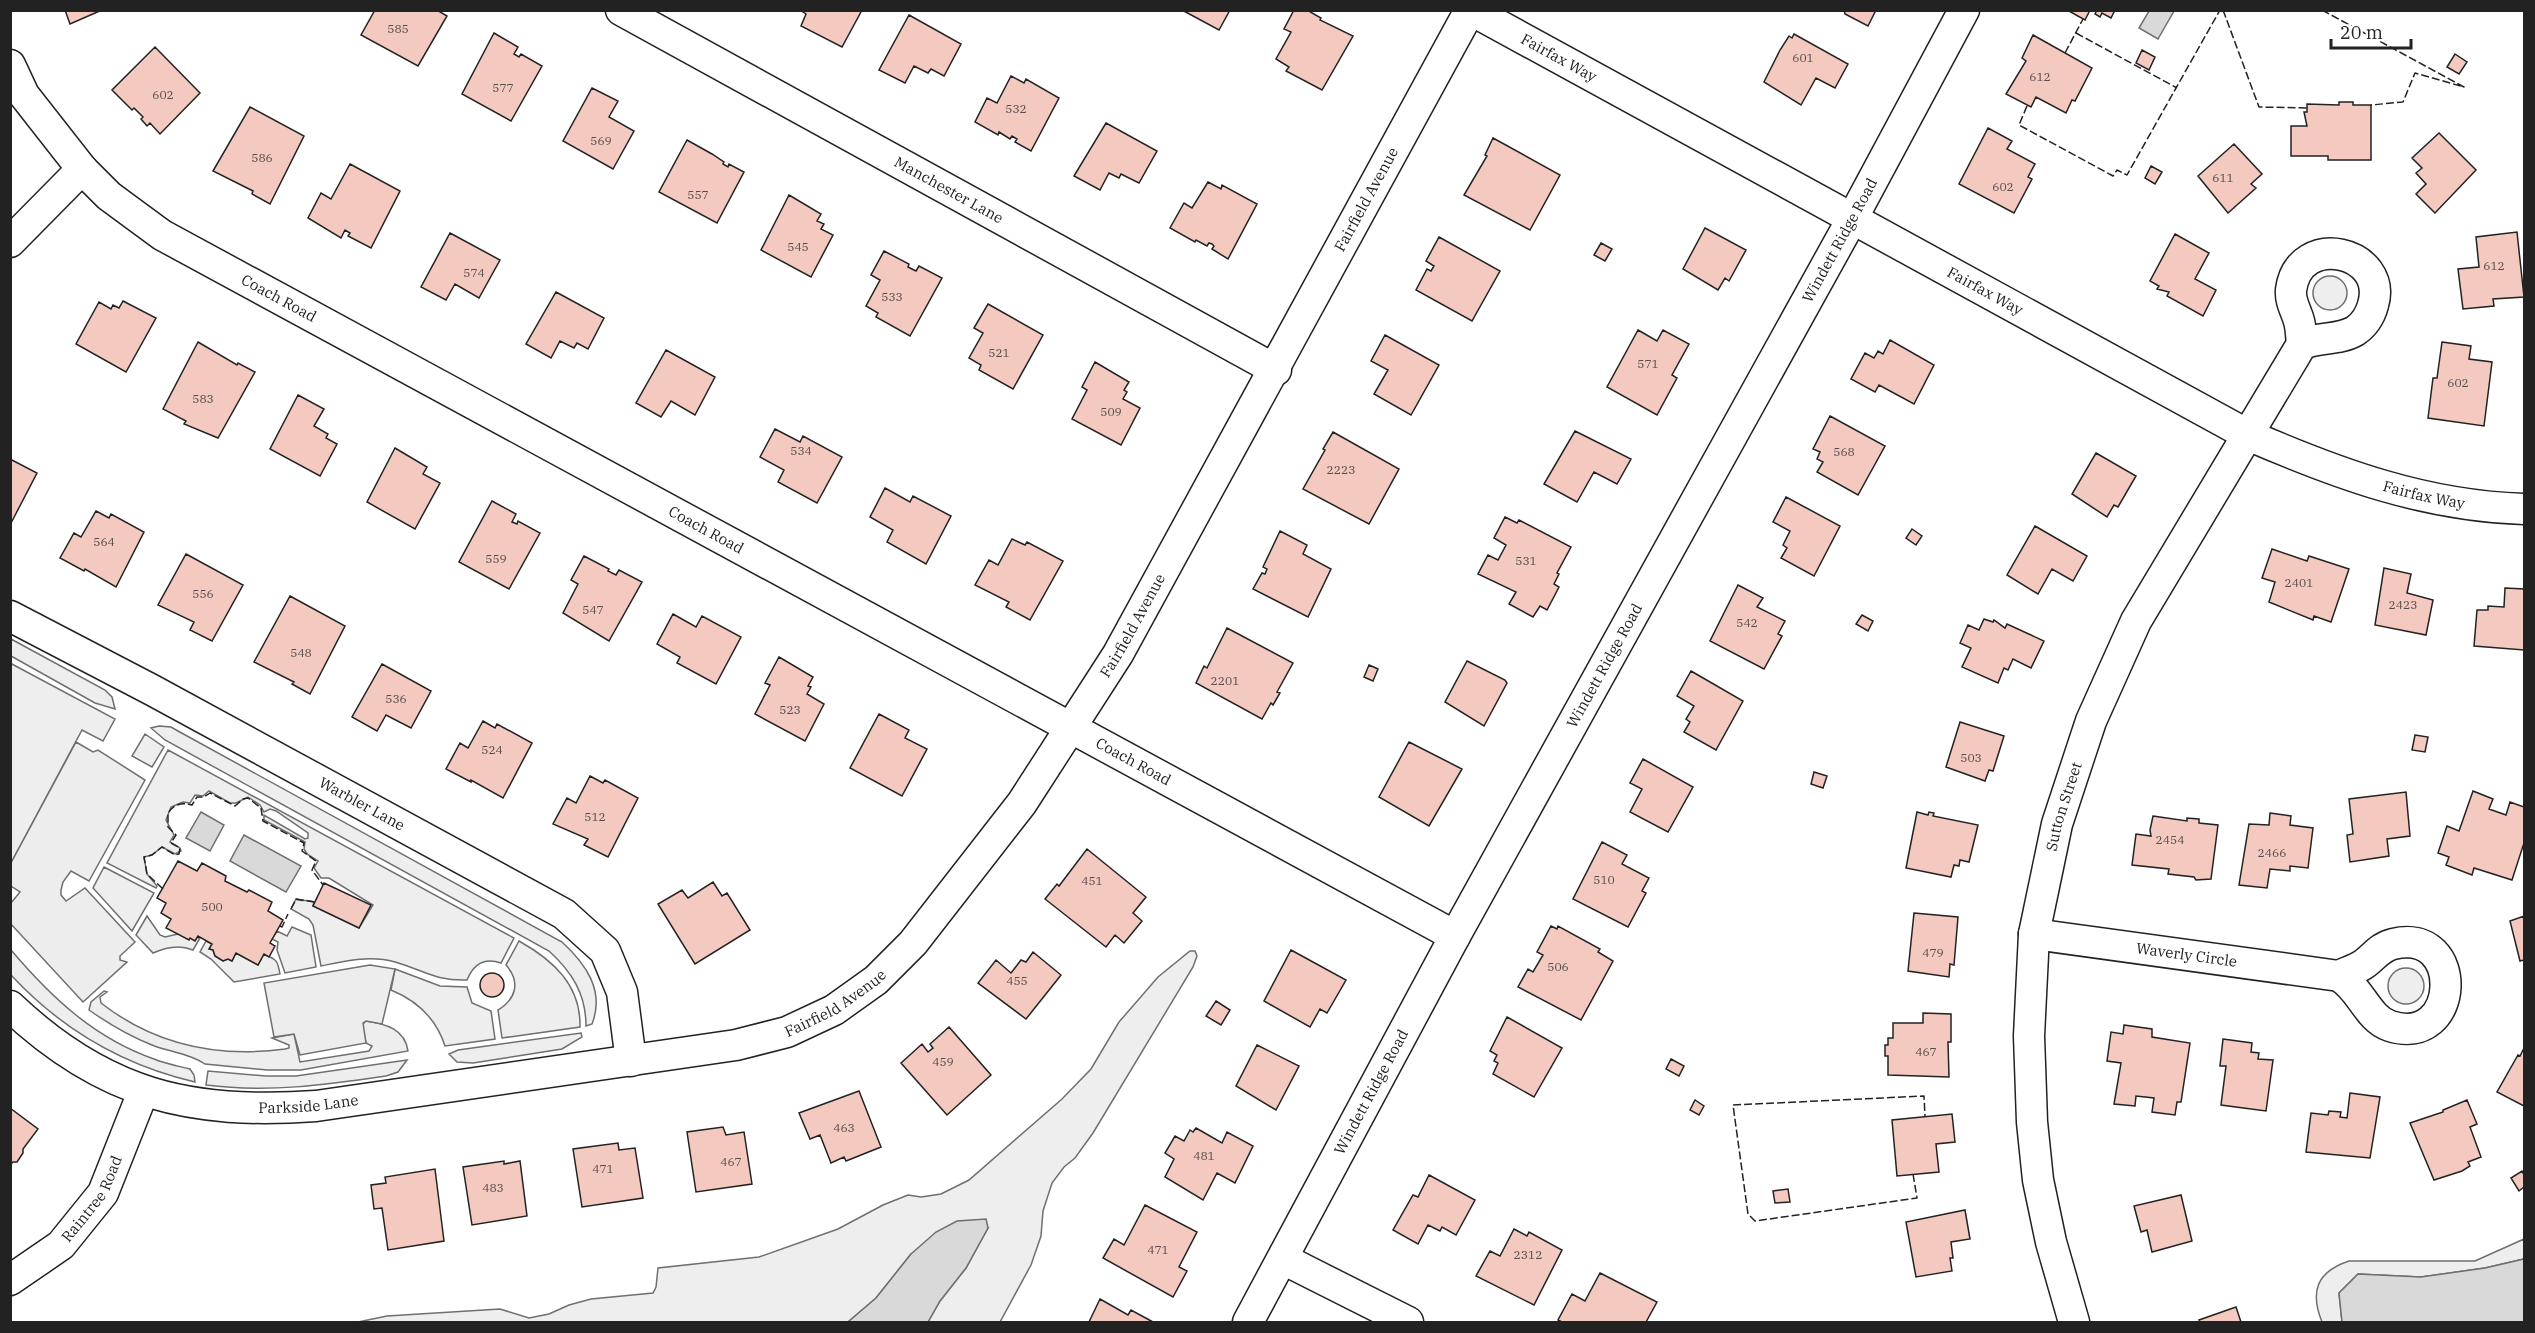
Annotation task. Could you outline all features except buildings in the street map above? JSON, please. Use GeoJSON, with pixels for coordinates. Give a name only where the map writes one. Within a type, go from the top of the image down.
{"type":"FeatureCollection","features":[{"type":"Feature","properties":{"kind":"street","name":"Manchester Lane"},"geometry":{"type":"LineString","coordinates":[[621,10],[1276,369]]}},
{"type":"Feature","properties":{"kind":"street","name":"Fairfield Avenue"},"geometry":{"type":"LineString","coordinates":[[631,1061],[736,1045],[787,1032],[834,1010],[876,980],[913,943],[1022,803],[1119,654],[1471,10]]}},
{"type":"Feature","properties":{"kind":"street","name":"Fairfax Way"},"geometry":{"type":"LineString","coordinates":[[1471,10],[2248,435],[2344,475],[2402,492],[2455,502],[2524,509]]}},
{"type":"Feature","properties":{"kind":"street","name":"Windett Ridge Road"},"geometry":{"type":"LineString","coordinates":[[1248,1323],[1455,936],[1852,219],[1964,10]]}},
{"type":"Feature","properties":{"kind":"street","name":"Coach Road"},"geometry":{"type":"LineString","coordinates":[[10,65],[24,95],[82,169],[109,196],[162,235],[1455,936]]}},
{"type":"Feature","properties":{"kind":"street"},"geometry":{"type":"LineString","coordinates":[[10,242],[82,169]]}},
{"type":"Feature","properties":{"kind":"street","name":"Sutton Street"},"geometry":{"type":"LineString","coordinates":[[2074,1323],[2051,1242],[2038,1180],[2032,1122],[2029,1036],[2034,934],[2057,824],[2091,721],[2136,621],[2302,344]]}},
{"type":"Feature","properties":{"kind":"street","name":"Warbler Lane"},"geometry":{"type":"LineString","coordinates":[[10,616],[152,690],[564,914],[605,951],[622,992],[631,1061]]}},
{"type":"Feature","properties":{"kind":"street","name":"Waverly Circle"},"geometry":{"type":"LineString","coordinates":[[2034,934],[2339,976]]}},
{"type":"Feature","properties":{"kind":"street","name":"Parkside Lane"},"geometry":{"type":"LineString","coordinates":[[10,1006],[54,1042],[99,1071],[143,1092],[193,1104],[266,1110],[316,1107],[631,1061]]}},
{"type":"Feature","properties":{"kind":"street","name":"Raintree Road"},"geometry":{"type":"LineString","coordinates":[[10,1280],[61,1245],[103,1193],[143,1092]]}},
{"type":"Feature","properties":{"kind":"street"},"geometry":{"type":"LineString","coordinates":[[1282,1259],[1408,1323]]}},
{"type":"Feature","properties":{"kind":"shaded area"},"geometry":{"type":"Polygon","coordinates":[[[2149,11],[2174,11],[2158,39],[2139,28],[2149,11]]]}},
{"type":"Feature","properties":{"kind":"shaded area"},"geometry":{"type":"Polygon","coordinates":[[[2330,276],[2342,281],[2347,293],[2342,305],[2330,310],[2318,305],[2313,293],[2318,281],[2330,276]]]}},
{"type":"Feature","properties":{"kind":"shaded area"},"geometry":{"type":"Polygon","coordinates":[[[11,639],[105,690],[112,697],[115,709],[95,703],[11,656],[11,639]]]}},
{"type":"Feature","properties":{"kind":"shaded area"},"geometry":{"type":"Polygon","coordinates":[[[10,663],[115,719],[103,741],[82,730],[11,863],[10,663]]]}},
{"type":"Feature","properties":{"kind":"shaded area"},"geometry":{"type":"Polygon","coordinates":[[[171,727],[562,942],[579,959],[595,989],[595,1012],[592,1024],[586,1026],[583,1004],[576,984],[549,951],[165,740],[151,728],[171,727]]]}},
{"type":"Feature","properties":{"kind":"shaded area"},"geometry":{"type":"Polygon","coordinates":[[[145,734],[164,747],[152,767],[132,756],[145,734]]]}},
{"type":"Feature","properties":{"kind":"shaded area"},"geometry":{"type":"Polygon","coordinates":[[[76,742],[93,752],[98,750],[145,780],[89,881],[71,871],[63,882],[61,895],[66,901],[85,888],[135,942],[120,956],[120,960],[127,962],[83,1002],[10,923],[11,903],[20,892],[11,886],[11,863],[76,742]]]}},
{"type":"Feature","properties":{"kind":"shaded area"},"geometry":{"type":"Polygon","coordinates":[[[168,750],[514,938],[501,963],[489,961],[476,966],[467,980],[446,979],[395,962],[376,959],[321,966],[313,925],[309,919],[291,909],[296,899],[314,902],[313,906],[359,928],[373,905],[329,878],[321,878],[314,868],[318,861],[307,854],[304,849],[305,842],[264,820],[264,815],[305,839],[308,838],[308,833],[276,811],[270,809],[264,812],[260,805],[248,797],[236,803],[230,803],[209,791],[203,796],[195,795],[190,803],[183,802],[171,807],[166,820],[174,835],[170,842],[181,851],[175,854],[162,847],[152,855],[144,857],[147,874],[157,886],[156,888],[107,863],[168,750]]]}},
{"type":"Feature","properties":{"kind":"shaded area"},"geometry":{"type":"Polygon","coordinates":[[[201,812],[224,825],[210,851],[186,838],[201,812]]]}},
{"type":"Feature","properties":{"kind":"shaded area"},"geometry":{"type":"Polygon","coordinates":[[[244,835],[301,866],[286,892],[230,861],[244,835]]]}},
{"type":"Feature","properties":{"kind":"shaded area"},"geometry":{"type":"Polygon","coordinates":[[[104,867],[154,893],[132,931],[93,888],[104,867]]]}},
{"type":"Feature","properties":{"kind":"shaded area"},"geometry":{"type":"Polygon","coordinates":[[[147,916],[160,935],[165,937],[178,934],[200,938],[193,950],[173,947],[153,953],[136,935],[147,916]]]}},
{"type":"Feature","properties":{"kind":"shaded area"},"geometry":{"type":"Polygon","coordinates":[[[292,927],[311,935],[316,967],[285,973],[277,950],[278,942],[272,939],[277,931],[287,936],[292,927]]]}},
{"type":"Feature","properties":{"kind":"shaded area"},"geometry":{"type":"Polygon","coordinates":[[[206,941],[212,944],[210,948],[215,956],[223,961],[228,959],[232,961],[236,953],[258,965],[264,954],[275,960],[280,974],[234,982],[211,959],[200,952],[206,941]]]}},
{"type":"Feature","properties":{"kind":"shaded area"},"geometry":{"type":"Polygon","coordinates":[[[519,941],[554,965],[563,975],[576,999],[580,1027],[502,1038],[498,1010],[509,1001],[514,990],[514,978],[506,965],[519,941]]]}},
{"type":"Feature","properties":{"kind":"shaded area"},"geometry":{"type":"Polygon","coordinates":[[[11,950],[58,1000],[93,1028],[132,1050],[190,1069],[195,1082],[143,1066],[72,1029],[51,1013],[11,975],[11,950]]]}},
{"type":"Feature","properties":{"kind":"shaded area"},"geometry":{"type":"Polygon","coordinates":[[[1190,951],[1195,951],[1197,956],[1193,967],[1093,1133],[1075,1158],[1064,1167],[1052,1183],[1043,1211],[1041,1236],[1031,1265],[1000,1322],[928,1322],[940,1301],[966,1268],[988,1228],[911,1254],[876,1298],[848,1322],[358,1322],[387,1316],[500,1309],[529,1318],[549,1314],[591,1299],[653,1293],[658,1268],[759,1257],[838,1229],[883,1205],[908,1195],[921,1197],[941,1194],[969,1180],[1062,1099],[1091,1069],[1119,1022],[1158,977],[1190,951]]]}},
{"type":"Feature","properties":{"kind":"shaded area"},"geometry":{"type":"Polygon","coordinates":[[[370,965],[395,969],[382,1024],[366,1021],[363,1023],[366,1043],[300,1055],[294,1034],[274,1037],[264,983],[370,965]]]}},
{"type":"Feature","properties":{"kind":"shaded area"},"geometry":{"type":"Polygon","coordinates":[[[2406,968],[2419,973],[2424,986],[2419,999],[2406,1004],[2393,999],[2388,986],[2393,973],[2406,968]]]}},
{"type":"Feature","properties":{"kind":"shaded area"},"geometry":{"type":"Polygon","coordinates":[[[395,969],[440,986],[467,987],[472,1003],[491,1011],[495,1039],[445,1046],[437,1027],[425,1012],[410,999],[391,990],[395,969]]]}},
{"type":"Feature","properties":{"kind":"shaded area"},"geometry":{"type":"Polygon","coordinates":[[[104,991],[107,992],[100,997],[101,1003],[122,1017],[143,1029],[188,1045],[236,1052],[285,1049],[289,1048],[289,1045],[272,1038],[294,1034],[300,1062],[369,1051],[372,1046],[366,1043],[362,1025],[366,1021],[387,1026],[399,1033],[408,1051],[301,1070],[267,1070],[205,1064],[192,1057],[135,1038],[89,1010],[91,1002],[104,991]]]}},
{"type":"Feature","properties":{"kind":"shaded area"},"geometry":{"type":"Polygon","coordinates":[[[581,1033],[582,1037],[562,1049],[473,1063],[457,1062],[449,1054],[458,1050],[581,1033]]]}},
{"type":"Feature","properties":{"kind":"shaded area"},"geometry":{"type":"Polygon","coordinates":[[[407,1060],[398,1072],[386,1076],[341,1082],[274,1088],[206,1085],[208,1071],[296,1076],[407,1060]]]}},
{"type":"Feature","properties":{"kind":"shaded area"},"geometry":{"type":"Polygon","coordinates":[[[986,1219],[988,1228],[966,1268],[940,1301],[928,1322],[848,1322],[876,1298],[911,1254],[936,1232],[957,1221],[986,1219]]]}},
{"type":"Feature","properties":{"kind":"shaded area"},"geometry":{"type":"Polygon","coordinates":[[[2524,1239],[2524,1259],[2485,1268],[2421,1277],[2358,1274],[2339,1293],[2342,1322],[2322,1322],[2317,1301],[2319,1284],[2329,1271],[2349,1261],[2475,1261],[2524,1239]]]}},
{"type":"Feature","properties":{"kind":"shaded area"},"geometry":{"type":"Polygon","coordinates":[[[2524,1259],[2524,1322],[2342,1322],[2339,1293],[2358,1274],[2421,1277],[2485,1268],[2524,1259]]]}},
{"type":"Feature","properties":{"kind":"fence"},"geometry":{"type":"LineString","coordinates":[[2027,106],[2019,125],[2113,176],[2117,170],[2127,175],[2220,10]]}},
{"type":"Feature","properties":{"kind":"fence"},"geometry":{"type":"LineString","coordinates":[[2223,10],[2259,107],[2307,108]]}},
{"type":"Feature","properties":{"kind":"fence"},"geometry":{"type":"LineString","coordinates":[[2322,10],[2464,87],[2415,73],[2403,102],[2371,105]]}},
{"type":"Feature","properties":{"kind":"fence"},"geometry":{"type":"LineString","coordinates":[[2065,53],[2083,19]]}},
{"type":"Feature","properties":{"kind":"fence"},"geometry":{"type":"LineString","coordinates":[[2076,33],[2177,88]]}},
{"type":"Feature","properties":{"kind":"fence"},"geometry":{"type":"LineString","coordinates":[[163,889],[147,874],[144,857],[152,855],[162,847],[175,855],[179,854],[180,848],[171,843],[176,835],[168,827],[168,813],[176,806],[192,805],[197,797],[204,797],[210,793],[235,806],[248,798],[261,808],[263,821],[304,843],[302,851],[316,861],[312,870],[323,885]]}},
{"type":"Feature","properties":{"kind":"fence"},"geometry":{"type":"LineString","coordinates":[[291,909],[296,899],[314,902]]}},
{"type":"Feature","properties":{"kind":"fence"},"geometry":{"type":"LineString","coordinates":[[280,926],[282,927],[288,914]]}},
{"type":"Feature","properties":{"kind":"fence"},"geometry":{"type":"LineString","coordinates":[[1913,1174],[1917,1198],[1755,1221],[1748,1214],[1733,1105],[1924,1096],[1925,1116]]}}]}
